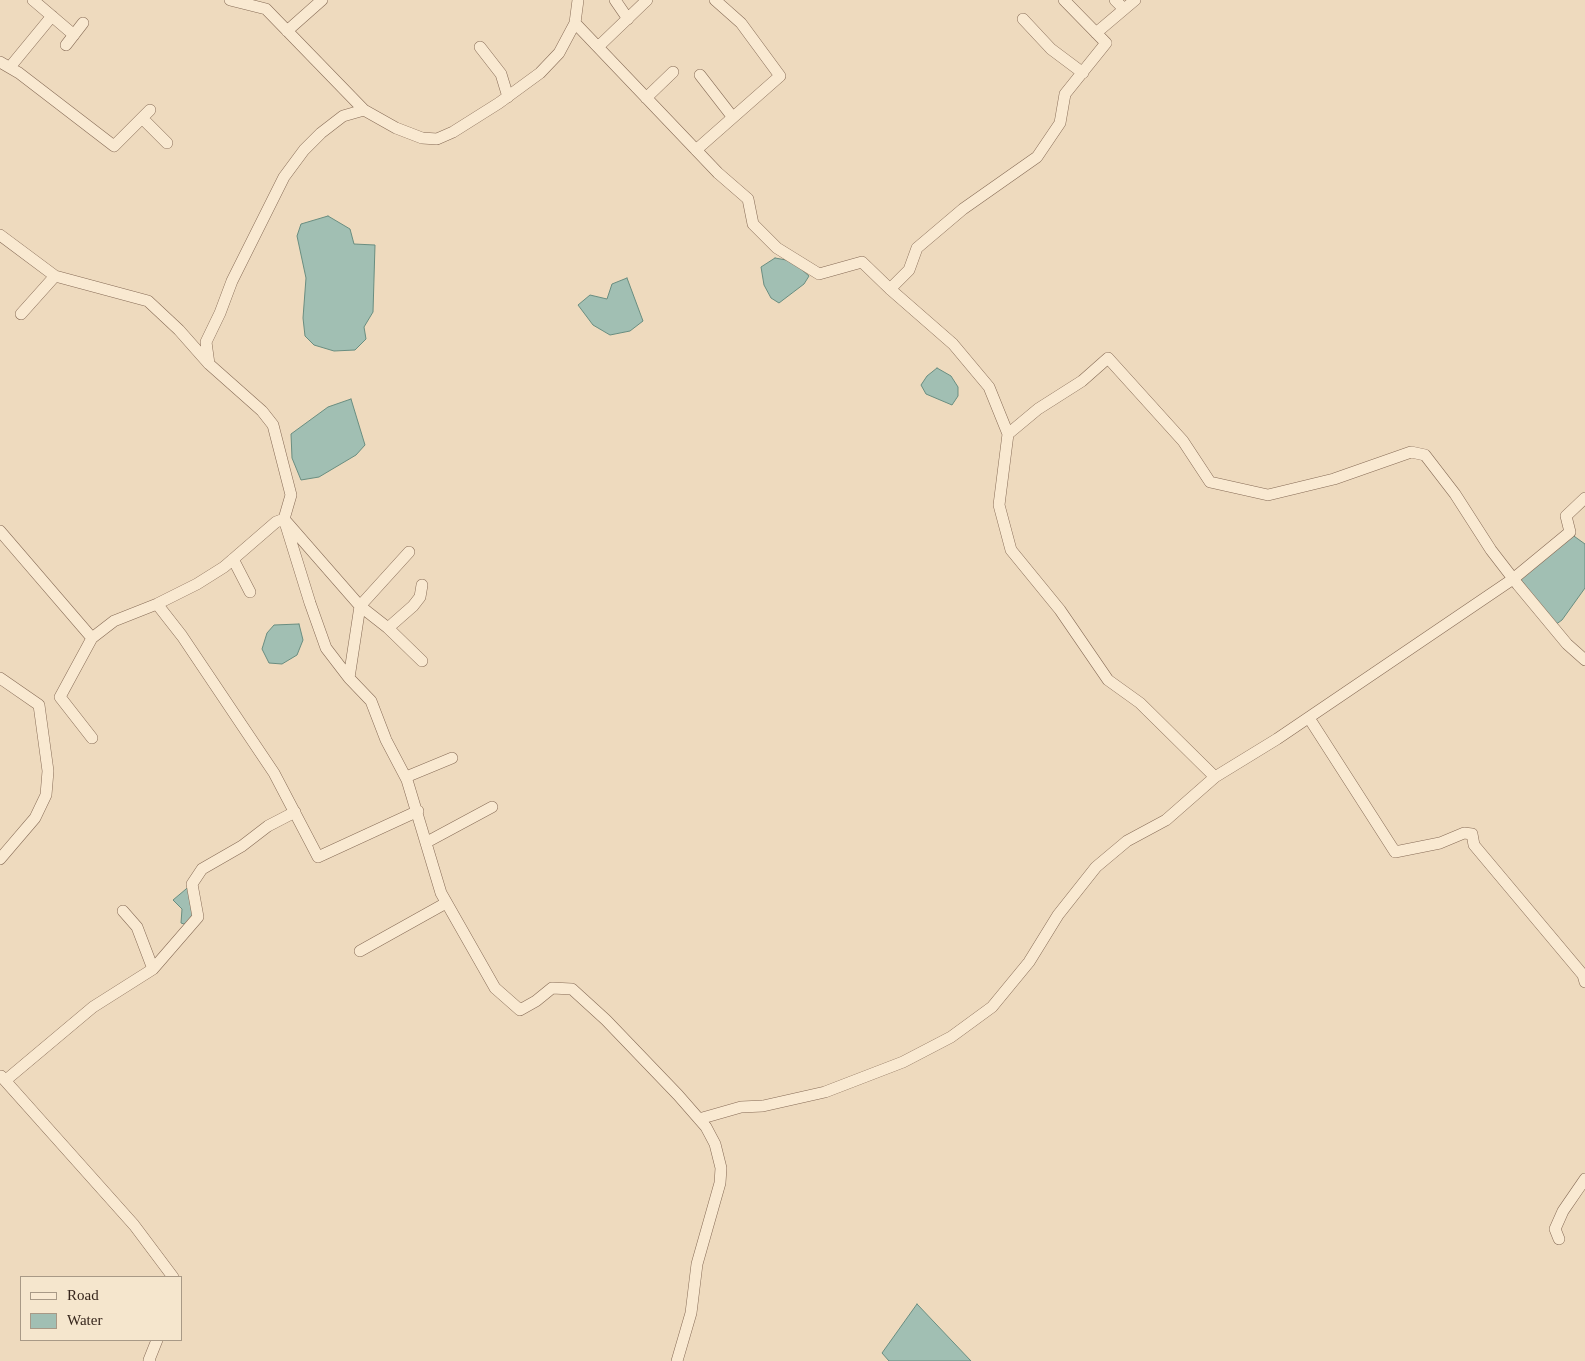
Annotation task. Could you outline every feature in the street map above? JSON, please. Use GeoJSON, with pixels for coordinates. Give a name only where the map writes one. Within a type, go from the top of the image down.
{"type":"FeatureCollection","features":[{"type":"Feature","properties":{"kind":"street"},"geometry":{"type":"LineString","coordinates":[[33,0],[74,35]]}},
{"type":"Feature","properties":{"kind":"street"},"geometry":{"type":"LineString","coordinates":[[230,0],[266,9],[364,110],[413,134],[437,139],[454,132],[508,97],[540,73],[559,53],[575,23],[578,0]]}},
{"type":"Feature","properties":{"kind":"street"},"geometry":{"type":"LineString","coordinates":[[287,31],[322,0]]}},
{"type":"Feature","properties":{"kind":"street"},"geometry":{"type":"LineString","coordinates":[[615,0],[628,19]]}},
{"type":"Feature","properties":{"kind":"street"},"geometry":{"type":"LineString","coordinates":[[598,47],[647,0]]}},
{"type":"Feature","properties":{"kind":"street"},"geometry":{"type":"LineString","coordinates":[[696,150],[780,76],[741,23],[714,0]]}},
{"type":"Feature","properties":{"kind":"street"},"geometry":{"type":"LineString","coordinates":[[890,289],[909,270],[917,248],[962,209],[1037,157],[1060,124],[1065,94],[1084,73],[1106,43],[1064,0]]}},
{"type":"Feature","properties":{"kind":"street"},"geometry":{"type":"LineString","coordinates":[[1115,0],[1124,9]]}},
{"type":"Feature","properties":{"kind":"street"},"geometry":{"type":"LineString","coordinates":[[1096,33],[1135,0]]}},
{"type":"Feature","properties":{"kind":"street"},"geometry":{"type":"LineString","coordinates":[[52,16],[5,65],[114,146],[146,114],[167,142]]}},
{"type":"Feature","properties":{"kind":"street"},"geometry":{"type":"LineString","coordinates":[[1024,19],[1051,49],[1084,73]]}},
{"type":"Feature","properties":{"kind":"street"},"geometry":{"type":"LineString","coordinates":[[66,45],[83,23]]}},
{"type":"Feature","properties":{"kind":"street"},"geometry":{"type":"LineString","coordinates":[[575,23],[718,173],[748,199],[753,224],[777,248],[819,274],[862,262],[953,344],[989,387],[1008,434],[999,504],[1011,550],[1060,610],[1108,680],[1140,703],[1215,777]]}},
{"type":"Feature","properties":{"kind":"street"},"geometry":{"type":"LineString","coordinates":[[480,47],[501,74],[508,97]]}},
{"type":"Feature","properties":{"kind":"street"},"geometry":{"type":"LineString","coordinates":[[646,98],[673,72]]}},
{"type":"Feature","properties":{"kind":"street"},"geometry":{"type":"LineString","coordinates":[[700,75],[731,115]]}},
{"type":"Feature","properties":{"kind":"street"},"geometry":{"type":"LineString","coordinates":[[209,364],[206,342],[220,313],[232,281],[284,177],[304,150],[321,133],[343,116],[364,110]]}},
{"type":"Feature","properties":{"kind":"street"},"geometry":{"type":"LineString","coordinates":[[0,236],[56,276],[148,300],[179,330],[209,364],[262,411],[273,425],[291,495],[284,519],[318,629],[326,648],[349,678],[371,701],[386,740],[406,777],[441,893],[495,988],[520,1010],[536,1001],[552,988],[572,989],[606,1020],[699,1119],[714,1144],[721,1168],[720,1184],[697,1264],[691,1313],[677,1361]]}},
{"type":"Feature","properties":{"kind":"street"},"geometry":{"type":"LineString","coordinates":[[21,314],[56,276]]}},
{"type":"Feature","properties":{"kind":"street"},"geometry":{"type":"LineString","coordinates":[[1008,434],[1038,409],[1082,381],[1108,358],[1183,441],[1210,482],[1268,495],[1334,479],[1410,452],[1424,455],[1455,494],[1491,550],[1513,579],[1567,644],[1585,660]]}},
{"type":"Feature","properties":{"kind":"street"},"geometry":{"type":"LineString","coordinates":[[699,1119],[741,1107],[763,1106],[825,1092],[903,1062],[951,1037],[992,1007],[1029,962],[1058,915],[1096,867],[1127,841],[1166,820],[1215,777],[1309,718],[1513,579],[1570,532],[1566,516],[1585,498]]}},
{"type":"Feature","properties":{"kind":"street"},"geometry":{"type":"LineString","coordinates":[[39,705],[60,697],[92,638],[114,621],[157,604],[197,584],[233,559],[276,522],[284,519]]}},
{"type":"Feature","properties":{"kind":"street"},"geometry":{"type":"LineString","coordinates":[[284,519],[360,606],[388,628],[422,661]]}},
{"type":"Feature","properties":{"kind":"street"},"geometry":{"type":"LineString","coordinates":[[0,531],[92,638]]}},
{"type":"Feature","properties":{"kind":"street"},"geometry":{"type":"LineString","coordinates":[[349,678],[360,606],[409,552]]}},
{"type":"Feature","properties":{"kind":"street"},"geometry":{"type":"LineString","coordinates":[[233,559],[250,592]]}},
{"type":"Feature","properties":{"kind":"street"},"geometry":{"type":"LineString","coordinates":[[388,628],[413,606],[420,597],[422,585]]}},
{"type":"Feature","properties":{"kind":"street"},"geometry":{"type":"LineString","coordinates":[[157,604],[240,719],[274,773],[318,857],[418,812]]}},
{"type":"Feature","properties":{"kind":"street"},"geometry":{"type":"LineString","coordinates":[[0,678],[39,705],[48,771],[46,795],[35,818],[0,859]]}},
{"type":"Feature","properties":{"kind":"street"},"geometry":{"type":"LineString","coordinates":[[60,697],[92,738]]}},
{"type":"Feature","properties":{"kind":"street"},"geometry":{"type":"LineString","coordinates":[[1309,718],[1395,852],[1440,843],[1464,833],[1472,834],[1474,845],[1583,975],[1585,982]]}},
{"type":"Feature","properties":{"kind":"street"},"geometry":{"type":"LineString","coordinates":[[406,777],[452,758]]}},
{"type":"Feature","properties":{"kind":"street"},"geometry":{"type":"LineString","coordinates":[[427,842],[492,807]]}},
{"type":"Feature","properties":{"kind":"street"},"geometry":{"type":"LineString","coordinates":[[172,1276],[134,1225],[3,1078],[93,1007],[153,969],[198,916],[192,884],[202,869],[242,846],[268,826],[294,812]]}},
{"type":"Feature","properties":{"kind":"street"},"geometry":{"type":"LineString","coordinates":[[360,951],[446,903]]}},
{"type":"Feature","properties":{"kind":"street"},"geometry":{"type":"LineString","coordinates":[[122,910],[137,927],[153,969]]}},
{"type":"Feature","properties":{"kind":"street"},"geometry":{"type":"LineString","coordinates":[[1559,1239],[1555,1229],[1564,1211],[1585,1179]]}},
{"type":"Feature","properties":{"kind":"street"},"geometry":{"type":"LineString","coordinates":[[149,1361],[157,1341]]}},
{"type":"Feature","properties":{"kind":"water"},"geometry":{"type":"Polygon","coordinates":[[[328,216],[350,229],[354,244],[375,245],[373,312],[364,327],[366,339],[355,350],[334,351],[314,345],[305,336],[303,318],[306,278],[297,236],[301,224],[328,216]]]}},
{"type":"Feature","properties":{"kind":"water"},"geometry":{"type":"Polygon","coordinates":[[[775,258],[792,261],[809,276],[804,284],[779,303],[771,298],[764,285],[761,267],[775,258]]]}},
{"type":"Feature","properties":{"kind":"water"},"geometry":{"type":"Polygon","coordinates":[[[627,278],[643,321],[630,331],[610,335],[593,325],[578,305],[590,295],[607,299],[612,284],[627,278]]]}},
{"type":"Feature","properties":{"kind":"water"},"geometry":{"type":"Polygon","coordinates":[[[937,368],[951,376],[958,387],[958,396],[952,405],[926,394],[921,385],[927,376],[937,368]]]}},
{"type":"Feature","properties":{"kind":"water"},"geometry":{"type":"Polygon","coordinates":[[[351,399],[365,445],[356,455],[319,477],[301,480],[292,458],[291,434],[328,407],[351,399]]]}},
{"type":"Feature","properties":{"kind":"water"},"geometry":{"type":"Polygon","coordinates":[[[1571,534],[1585,544],[1585,588],[1562,620],[1555,625],[1519,577],[1571,534]]]}},
{"type":"Feature","properties":{"kind":"water"},"geometry":{"type":"Polygon","coordinates":[[[299,624],[303,640],[297,655],[282,664],[269,663],[262,649],[267,633],[274,625],[299,624]]]}},
{"type":"Feature","properties":{"kind":"water"},"geometry":{"type":"Polygon","coordinates":[[[192,884],[193,927],[181,923],[182,909],[173,900],[192,884]]]}},
{"type":"Feature","properties":{"kind":"water"},"geometry":{"type":"Polygon","coordinates":[[[917,1304],[971,1361],[889,1361],[882,1353],[917,1304]]]}}]}
